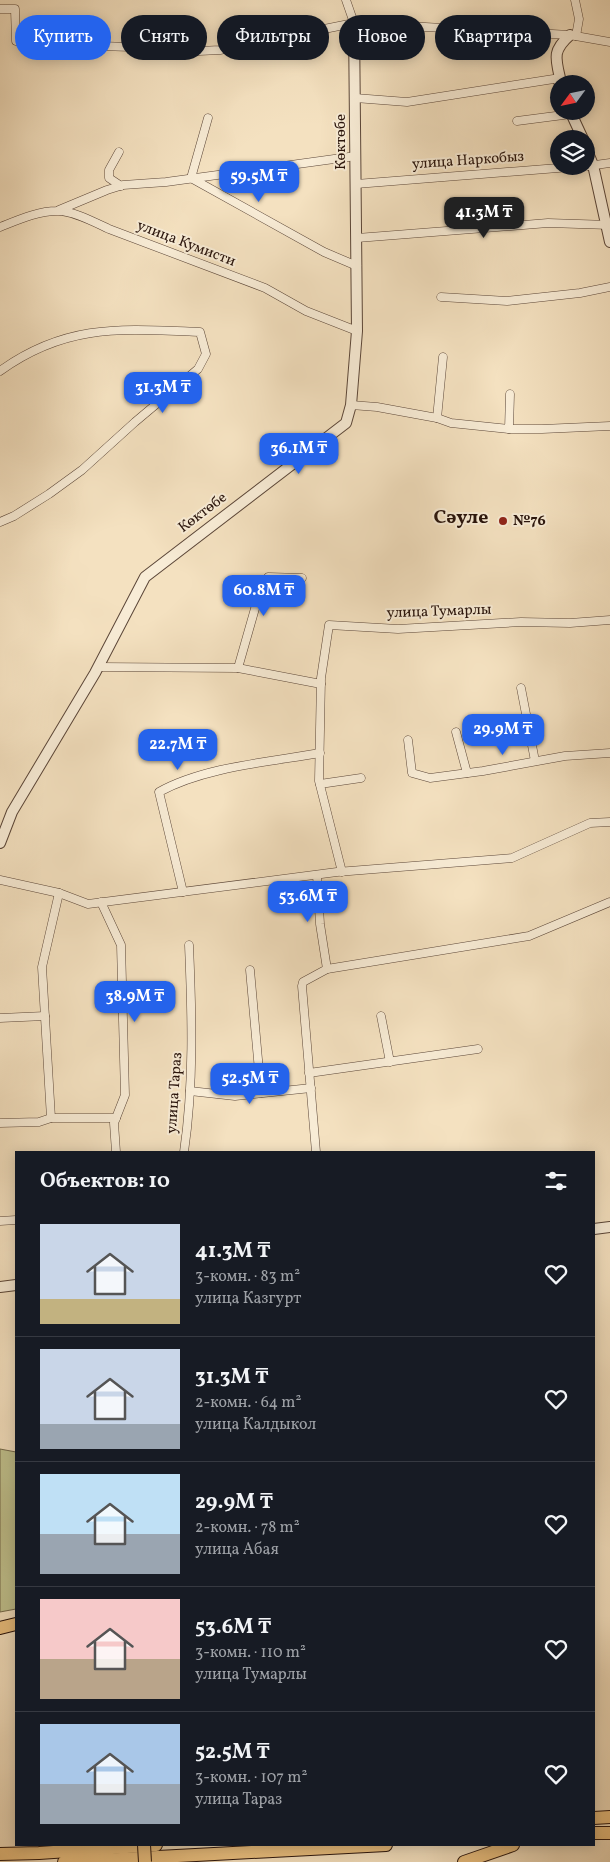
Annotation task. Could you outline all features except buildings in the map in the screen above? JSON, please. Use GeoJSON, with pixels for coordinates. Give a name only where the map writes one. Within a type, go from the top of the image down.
{"type":"FeatureCollection","features":[{"type":"Feature","properties":{"kind":"highway"},"geometry":{"type":"LineString","coordinates":[[0,1628],[15,1624]]}},
{"type":"Feature","properties":{"kind":"highway"},"geometry":{"type":"LineString","coordinates":[[595,1818],[610,1817]]}},
{"type":"Feature","properties":{"kind":"highway"},"geometry":{"type":"LineString","coordinates":[[595,1833],[610,1833]]}},
{"type":"Feature","properties":{"kind":"highway"},"geometry":{"type":"LineString","coordinates":[[144,1846],[144,1862]]}},
{"type":"Feature","properties":{"kind":"highway"},"geometry":{"type":"LineString","coordinates":[[59,1859],[149,1846]]}},
{"type":"Feature","properties":{"kind":"highway"},"geometry":{"type":"LineString","coordinates":[[0,1848],[39,1853],[59,1859],[358,1846]]}},
{"type":"Feature","properties":{"kind":"highway"},"geometry":{"type":"LineString","coordinates":[[464,1862],[510,1846]]}},
{"type":"Feature","properties":{"kind":"highway"},"geometry":{"type":"LineString","coordinates":[[220,1851],[241,1862]]}},
{"type":"Feature","properties":{"kind":"highway"},"geometry":{"type":"LineString","coordinates":[[0,1854],[39,1853]]}},
{"type":"Feature","properties":{"kind":"street"},"geometry":{"type":"LineString","coordinates":[[346,0],[351,15]]}},
{"type":"Feature","properties":{"kind":"street"},"geometry":{"type":"LineString","coordinates":[[559,75],[555,59],[559,45],[573,36],[579,19],[575,0]]}},
{"type":"Feature","properties":{"kind":"street"},"geometry":{"type":"LineString","coordinates":[[0,9],[15,9],[16,41],[36,44],[130,47],[157,53],[220,50],[339,26]]}},
{"type":"Feature","properties":{"kind":"street"},"geometry":{"type":"LineString","coordinates":[[425,27],[573,36],[610,42]]}},
{"type":"Feature","properties":{"kind":"street","name":"Көктөбе"},"geometry":{"type":"LineString","coordinates":[[0,843],[12,812],[98,667],[145,576],[346,423],[351,405],[357,332],[354,60]]}},
{"type":"Feature","properties":{"kind":"street"},"geometry":{"type":"LineString","coordinates":[[355,98],[407,102],[550,82]]}},
{"type":"Feature","properties":{"kind":"street"},"geometry":{"type":"LineString","coordinates":[[517,121],[550,115]]}},
{"type":"Feature","properties":{"kind":"street"},"geometry":{"type":"LineString","coordinates":[[191,178],[208,118]]}},
{"type":"Feature","properties":{"kind":"street"},"geometry":{"type":"LineString","coordinates":[[119,152],[109,170],[109,178],[121,186]]}},
{"type":"Feature","properties":{"kind":"street"},"geometry":{"type":"LineString","coordinates":[[59,210],[121,186],[166,182],[356,156]]}},
{"type":"Feature","properties":{"kind":"street","name":"улица Наркобыз"},"geometry":{"type":"LineString","coordinates":[[595,165],[610,163]]}},
{"type":"Feature","properties":{"kind":"street","name":"улица Наркобыз"},"geometry":{"type":"LineString","coordinates":[[356,184],[550,169]]}},
{"type":"Feature","properties":{"kind":"street"},"geometry":{"type":"LineString","coordinates":[[590,175],[609,225],[610,242]]}},
{"type":"Feature","properties":{"kind":"street"},"geometry":{"type":"LineString","coordinates":[[191,178],[324,252],[357,266]]}},
{"type":"Feature","properties":{"kind":"street","name":"улица Кумисти"},"geometry":{"type":"LineString","coordinates":[[0,227],[32,215],[59,210],[265,288],[306,311],[357,332]]}},
{"type":"Feature","properties":{"kind":"street"},"geometry":{"type":"LineString","coordinates":[[356,238],[548,223],[609,225]]}},
{"type":"Feature","properties":{"kind":"street"},"geometry":{"type":"LineString","coordinates":[[441,297],[507,301],[580,293],[610,287]]}},
{"type":"Feature","properties":{"kind":"street"},"geometry":{"type":"LineString","coordinates":[[0,371],[20,356],[51,343],[76,335],[124,329],[200,332],[206,354],[198,369],[134,422],[82,470],[49,494],[14,516],[0,522]]}},
{"type":"Feature","properties":{"kind":"street"},"geometry":{"type":"LineString","coordinates":[[437,418],[443,357]]}},
{"type":"Feature","properties":{"kind":"street"},"geometry":{"type":"LineString","coordinates":[[509,429],[510,394]]}},
{"type":"Feature","properties":{"kind":"street"},"geometry":{"type":"LineString","coordinates":[[351,405],[378,407],[451,422],[509,429],[610,426]]}},
{"type":"Feature","properties":{"kind":"street"},"geometry":{"type":"LineString","coordinates":[[238,668],[260,591],[268,578],[302,578]]}},
{"type":"Feature","properties":{"kind":"street","name":"улица Тумарлы"},"geometry":{"type":"LineString","coordinates":[[342,872],[320,784],[321,684],[329,625],[398,629],[521,622],[570,623],[610,620]]}},
{"type":"Feature","properties":{"kind":"street"},"geometry":{"type":"LineString","coordinates":[[98,667],[238,668],[321,684]]}},
{"type":"Feature","properties":{"kind":"street"},"geometry":{"type":"LineString","coordinates":[[522,688],[535,761]]}},
{"type":"Feature","properties":{"kind":"street"},"geometry":{"type":"LineString","coordinates":[[456,732],[467,773]]}},
{"type":"Feature","properties":{"kind":"street"},"geometry":{"type":"LineString","coordinates":[[408,740],[412,772],[430,778],[565,756],[610,753]]}},
{"type":"Feature","properties":{"kind":"street"},"geometry":{"type":"LineString","coordinates":[[183,892],[159,792],[176,783],[241,766],[320,753]]}},
{"type":"Feature","properties":{"kind":"street"},"geometry":{"type":"LineString","coordinates":[[320,784],[360,778]]}},
{"type":"Feature","properties":{"kind":"street"},"geometry":{"type":"LineString","coordinates":[[0,880],[59,893],[88,904],[342,872],[512,858],[590,823],[610,822]]}},
{"type":"Feature","properties":{"kind":"street"},"geometry":{"type":"LineString","coordinates":[[317,875],[320,924],[327,969]]}},
{"type":"Feature","properties":{"kind":"street"},"geometry":{"type":"LineString","coordinates":[[51,1118],[42,967],[59,893]]}},
{"type":"Feature","properties":{"kind":"street"},"geometry":{"type":"LineString","coordinates":[[102,902],[121,945],[125,1095],[114,1123],[116,1151]]}},
{"type":"Feature","properties":{"kind":"street"},"geometry":{"type":"LineString","coordinates":[[316,1151],[303,982],[327,969],[528,936],[610,902]]}},
{"type":"Feature","properties":{"kind":"street","name":"улица Тараз"},"geometry":{"type":"LineString","coordinates":[[184,1151],[189,1115],[193,1035],[189,945]]}},
{"type":"Feature","properties":{"kind":"street"},"geometry":{"type":"LineString","coordinates":[[250,970],[261,1093]]}},
{"type":"Feature","properties":{"kind":"street"},"geometry":{"type":"LineString","coordinates":[[0,1018],[45,1016]]}},
{"type":"Feature","properties":{"kind":"street"},"geometry":{"type":"LineString","coordinates":[[381,1016],[390,1062]]}},
{"type":"Feature","properties":{"kind":"street"},"geometry":{"type":"LineString","coordinates":[[309,1073],[478,1049]]}},
{"type":"Feature","properties":{"kind":"street"},"geometry":{"type":"LineString","coordinates":[[190,1091],[235,1096],[310,1088]]}},
{"type":"Feature","properties":{"kind":"street"},"geometry":{"type":"LineString","coordinates":[[0,1122],[39,1122],[51,1118],[116,1118]]}},
{"type":"Feature","properties":{"kind":"street"},"geometry":{"type":"LineString","coordinates":[[0,1221],[15,1220]]}},
{"type":"Feature","properties":{"kind":"street"},"geometry":{"type":"LineString","coordinates":[[595,1229],[610,1227]]}},
{"type":"Feature","properties":{"kind":"street"},"geometry":{"type":"LineString","coordinates":[[0,1287],[15,1285]]}},
{"type":"Feature","properties":{"kind":"green space"},"geometry":{"type":"Polygon","coordinates":[[[0,1449],[15,1452],[15,1609],[0,1612],[0,1449]]]}},
{"type":"Feature","properties":{"kind":"place","name":"№76"},"geometry":{"type":"Point","coordinates":[503,521]}},
{"type":"Feature","properties":{"kind":"district","name":"Сәуле"},"geometry":{"type":"Point","coordinates":[461,518]}}]}
